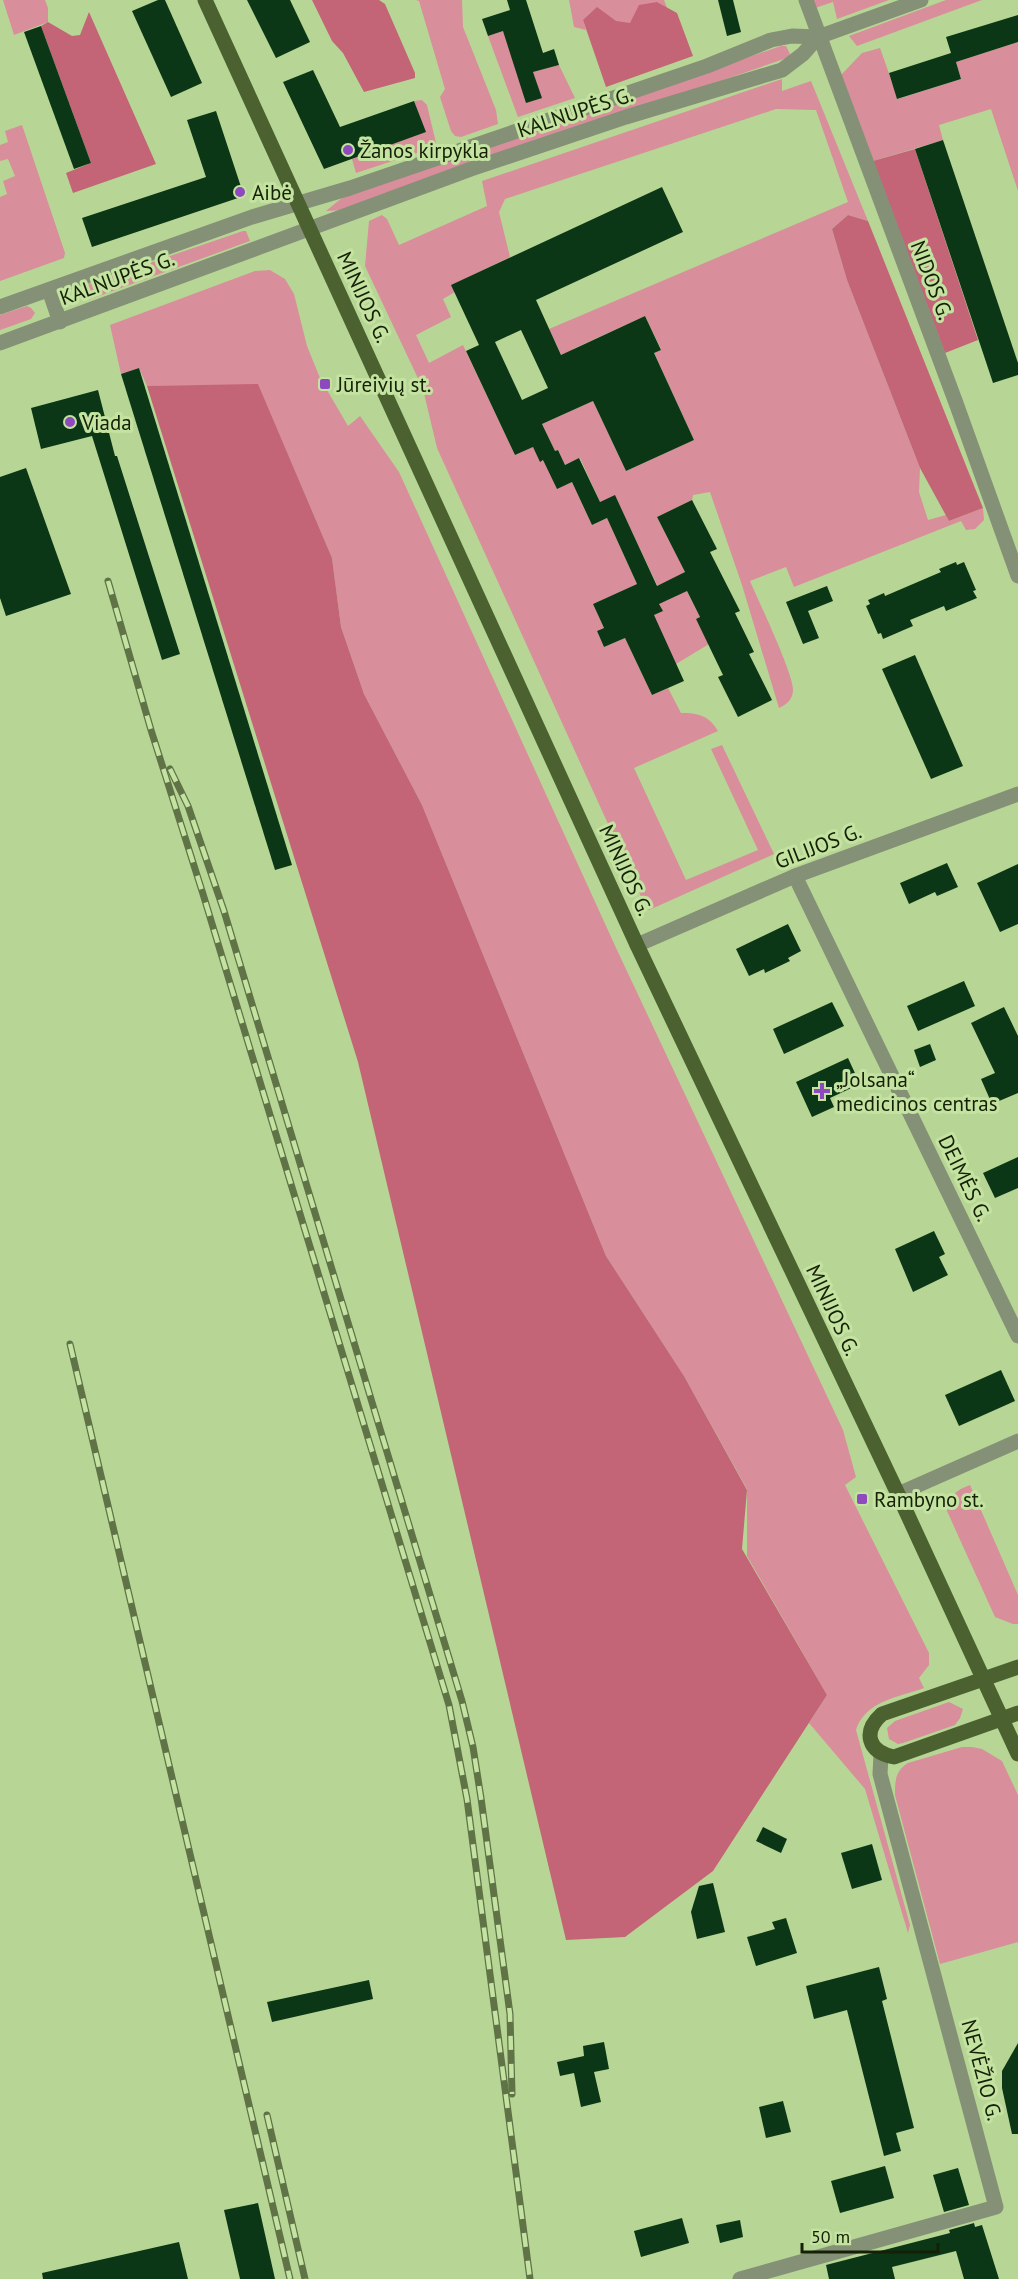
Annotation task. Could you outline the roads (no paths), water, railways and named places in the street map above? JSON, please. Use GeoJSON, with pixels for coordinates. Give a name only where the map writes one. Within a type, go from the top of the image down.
{"type":"FeatureCollection","features":[{"type":"Feature","properties":{"kind":"main road","name":"MINIJOS G."},"geometry":{"type":"LineString","coordinates":[[205,0],[637,945],[1018,1754]]}},
{"type":"Feature","properties":{"kind":"main road"},"geometry":{"type":"LineString","coordinates":[[1018,1667],[882,1714],[874,1722],[870,1733],[871,1744],[881,1755],[894,1757],[1018,1713]]}},
{"type":"Feature","properties":{"kind":"street","name":"NIDOS G."},"geometry":{"type":"LineString","coordinates":[[806,0],[1018,576]]}},
{"type":"Feature","properties":{"kind":"street","name":"KALNUPĖS G."},"geometry":{"type":"LineString","coordinates":[[0,307],[297,202],[350,188],[707,66],[771,40],[792,36],[818,37],[921,0]]}},
{"type":"Feature","properties":{"kind":"street","name":"KALNUPĖS G."},"geometry":{"type":"LineString","coordinates":[[0,343],[482,165],[626,117],[782,70],[803,54],[818,37]]}},
{"type":"Feature","properties":{"kind":"street"},"geometry":{"type":"LineString","coordinates":[[49,290],[60,322]]}},
{"type":"Feature","properties":{"kind":"street","name":"GILIJOS G."},"geometry":{"type":"LineString","coordinates":[[637,945],[795,876],[1018,794]]}},
{"type":"Feature","properties":{"kind":"street","name":"DEIMĖS G."},"geometry":{"type":"LineString","coordinates":[[795,876],[1018,1336]]}},
{"type":"Feature","properties":{"kind":"street"},"geometry":{"type":"LineString","coordinates":[[897,1494],[1018,1442]]}},
{"type":"Feature","properties":{"kind":"street","name":"NEVĖŽIO G."},"geometry":{"type":"LineString","coordinates":[[740,2279],[996,2208],[880,1774],[881,1755]]}},
{"type":"Feature","properties":{"kind":"railway"},"geometry":{"type":"LineString","coordinates":[[108,581],[151,730],[449,1705],[467,1799],[530,2279]]}},
{"type":"Feature","properties":{"kind":"railway"},"geometry":{"type":"LineString","coordinates":[[170,769],[188,806],[224,911],[462,1701],[473,1747],[481,1798],[510,2014],[512,2094]]}},
{"type":"Feature","properties":{"kind":"railway"},"geometry":{"type":"LineString","coordinates":[[70,1344],[290,2279]]}},
{"type":"Feature","properties":{"kind":"railway"},"geometry":{"type":"LineString","coordinates":[[267,2115],[305,2279]]}},
{"type":"Feature","properties":{"kind":"place","name":"Žanos kirpykla"},"geometry":{"type":"Point","coordinates":[348,150]}},
{"type":"Feature","properties":{"kind":"place","name":"Aibė"},"geometry":{"type":"Point","coordinates":[240,192]}},
{"type":"Feature","properties":{"kind":"place","name":"Jūreivių st."},"geometry":{"type":"Point","coordinates":[325,384]}},
{"type":"Feature","properties":{"kind":"place","name":"Viada"},"geometry":{"type":"Point","coordinates":[70,422]}},
{"type":"Feature","properties":{"kind":"place","name":"„Jolsana“ medicinos centras"},"geometry":{"type":"Point","coordinates":[822,1091]}},
{"type":"Feature","properties":{"kind":"place","name":"Rambyno st."},"geometry":{"type":"Point","coordinates":[862,1499]}}]}
